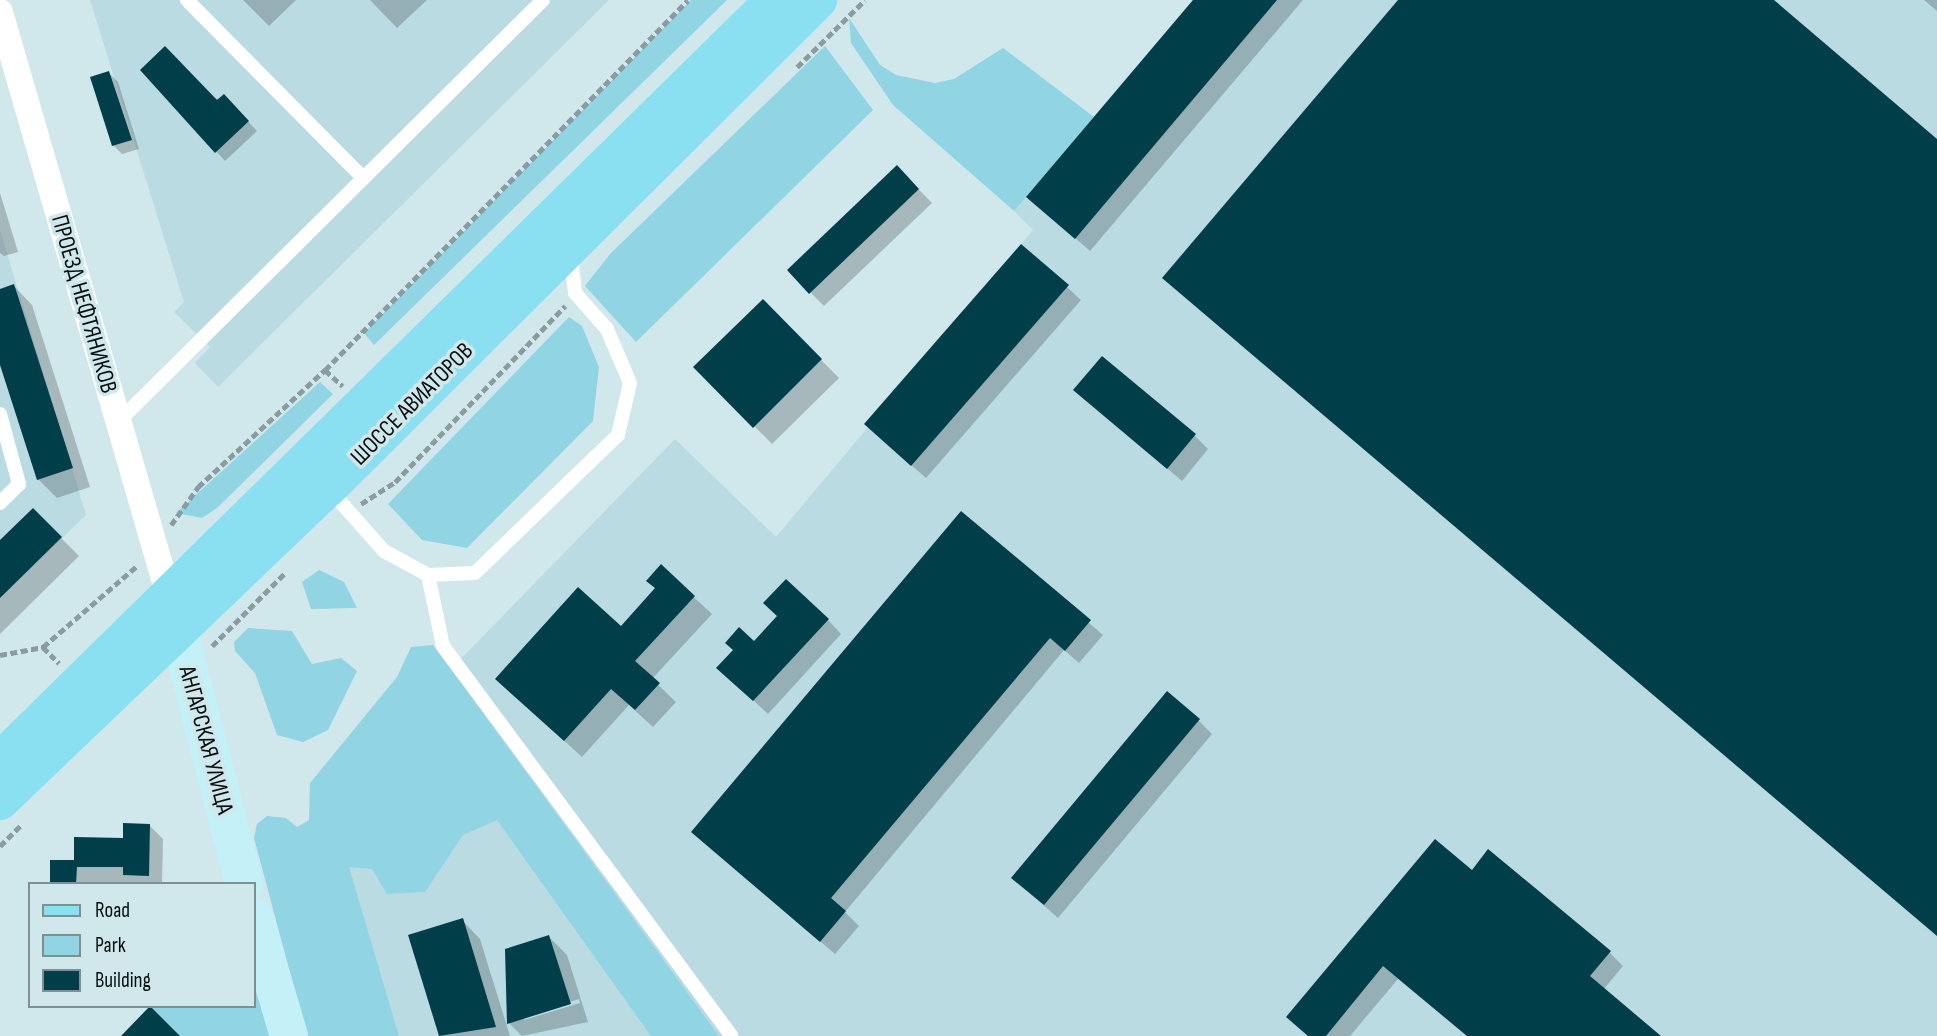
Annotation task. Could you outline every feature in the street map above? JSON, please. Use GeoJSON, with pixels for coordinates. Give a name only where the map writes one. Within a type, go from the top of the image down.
{"type":"FeatureCollection","features":[{"type":"Feature","properties":{"kind":"main road","name":"ШОССЕ АВИАТОРОВ"},"geometry":{"type":"LineString","coordinates":[[0,761],[774,0]]}},
{"type":"Feature","properties":{"kind":"main road","name":"ШОССЕ АВИАТОРОВ"},"geometry":{"type":"LineString","coordinates":[[0,802],[328,488],[818,0]]}},
{"type":"Feature","properties":{"kind":"main road","name":"АНГАРСКАЯ УЛИЦА"},"geometry":{"type":"LineString","coordinates":[[170,596],[243,882]]}},
{"type":"Feature","properties":{"kind":"main road"},"geometry":{"type":"LineString","coordinates":[[256,925],[289,1036]]}},
{"type":"Feature","properties":{"kind":"street","name":"ПРОЕЗД НЕФТЯНИКОВ"},"geometry":{"type":"LineString","coordinates":[[0,12],[170,596]]}},
{"type":"Feature","properties":{"kind":"lane"},"geometry":{"type":"LineString","coordinates":[[187,0],[363,178]]}},
{"type":"Feature","properties":{"kind":"lane"},"geometry":{"type":"LineString","coordinates":[[118,422],[542,0]]}},
{"type":"Feature","properties":{"kind":"lane"},"geometry":{"type":"LineString","coordinates":[[328,488],[384,551],[428,575],[475,573],[618,435],[630,383],[607,328],[575,293],[571,246]]}},
{"type":"Feature","properties":{"kind":"lane"},"geometry":{"type":"LineString","coordinates":[[0,414],[19,484],[0,503]]}},
{"type":"Feature","properties":{"kind":"lane"},"geometry":{"type":"LineString","coordinates":[[428,575],[443,646],[732,1036]]}},
{"type":"Feature","properties":{"kind":"path"},"geometry":{"type":"LineString","coordinates":[[0,655],[43,647],[155,548],[198,487],[325,370],[688,0]]}},
{"type":"Feature","properties":{"kind":"path"},"geometry":{"type":"LineString","coordinates":[[829,36],[865,0]]}},
{"type":"Feature","properties":{"kind":"path"},"geometry":{"type":"LineString","coordinates":[[325,370],[346,389]]}},
{"type":"Feature","properties":{"kind":"shaded area"},"geometry":{"type":"Polygon","coordinates":[[[90,0],[609,0],[218,387],[195,363],[210,347],[174,312],[184,302],[90,0]]]}},
{"type":"Feature","properties":{"kind":"shaded area"},"geometry":{"type":"Polygon","coordinates":[[[1193,0],[1937,0],[1937,1036],[397,1036],[348,866],[478,799],[456,664],[675,439],[776,537],[1033,230],[1014,211],[1193,0]]]}},
{"type":"Feature","properties":{"kind":"shaded area"},"geometry":{"type":"Polygon","coordinates":[[[0,230],[86,515],[0,598],[0,230]]]}},
{"type":"Feature","properties":{"kind":"green space"},"geometry":{"type":"Polygon","coordinates":[[[691,0],[727,0],[374,345],[364,333],[691,0]]]}},
{"type":"Feature","properties":{"kind":"green space"},"geometry":{"type":"Polygon","coordinates":[[[849,18],[880,65],[896,75],[935,83],[954,79],[1003,48],[1094,117],[1014,211],[893,105],[851,43],[849,18]]]}},
{"type":"Feature","properties":{"kind":"green space"},"geometry":{"type":"Polygon","coordinates":[[[825,46],[873,110],[636,342],[585,286],[610,254],[825,46]]]}},
{"type":"Feature","properties":{"kind":"green space"},"geometry":{"type":"Polygon","coordinates":[[[569,317],[582,326],[599,367],[593,421],[467,548],[422,540],[388,504],[569,317]]]}},
{"type":"Feature","properties":{"kind":"green space"},"geometry":{"type":"Polygon","coordinates":[[[320,382],[333,394],[217,508],[202,518],[176,513],[320,382]]]}},
{"type":"Feature","properties":{"kind":"green space"},"geometry":{"type":"Polygon","coordinates":[[[319,570],[344,582],[357,608],[311,609],[302,582],[319,570]]]}},
{"type":"Feature","properties":{"kind":"green space"},"geometry":{"type":"Polygon","coordinates":[[[248,628],[292,631],[312,664],[341,658],[357,671],[328,730],[303,742],[277,735],[255,673],[235,651],[234,642],[248,628]]]}},
{"type":"Feature","properties":{"kind":"green space"},"geometry":{"type":"Polygon","coordinates":[[[433,645],[719,1036],[651,1036],[497,820],[463,835],[425,892],[387,894],[372,869],[349,867],[399,1036],[307,1036],[254,838],[257,824],[267,816],[286,818],[297,827],[309,820],[310,783],[397,677],[411,647],[433,645]]]}},
{"type":"Feature","properties":{"kind":"green space"},"geometry":{"type":"Polygon","coordinates":[[[256,990],[270,1036],[180,1036],[152,1008],[256,1008],[256,990]]]}},
{"type":"Feature","properties":{"kind":"building"},"geometry":{"type":"Polygon","coordinates":[[[1193,0],[1277,0],[1075,239],[1026,197],[1193,0]]]}},
{"type":"Feature","properties":{"kind":"building"},"geometry":{"type":"Polygon","coordinates":[[[1398,0],[1774,0],[1937,139],[1937,936],[1162,278],[1398,0]]]}},
{"type":"Feature","properties":{"kind":"building"},"geometry":{"type":"Polygon","coordinates":[[[165,46],[217,100],[224,94],[249,121],[215,153],[140,70],[165,46]]]}},
{"type":"Feature","properties":{"kind":"building"},"geometry":{"type":"Polygon","coordinates":[[[109,71],[132,140],[112,146],[90,77],[109,71]]]}},
{"type":"Feature","properties":{"kind":"building"},"geometry":{"type":"Polygon","coordinates":[[[897,165],[919,189],[809,294],[787,270],[897,165]]]}},
{"type":"Feature","properties":{"kind":"building"},"geometry":{"type":"Polygon","coordinates":[[[1021,244],[1069,285],[911,466],[864,424],[1021,244]]]}},
{"type":"Feature","properties":{"kind":"building"},"geometry":{"type":"Polygon","coordinates":[[[14,284],[73,468],[37,480],[0,365],[0,289],[14,284]]]}},
{"type":"Feature","properties":{"kind":"building"},"geometry":{"type":"Polygon","coordinates":[[[763,299],[822,359],[753,428],[693,367],[763,299]]]}},
{"type":"Feature","properties":{"kind":"building"},"geometry":{"type":"Polygon","coordinates":[[[1102,356],[1196,434],[1167,469],[1073,390],[1102,356]]]}},
{"type":"Feature","properties":{"kind":"building"},"geometry":{"type":"Polygon","coordinates":[[[33,508],[62,537],[0,598],[0,540],[33,508]]]}},
{"type":"Feature","properties":{"kind":"building"},"geometry":{"type":"Polygon","coordinates":[[[961,511],[1091,620],[1065,651],[1050,638],[831,898],[846,911],[820,942],[691,832],[961,511]]]}},
{"type":"Feature","properties":{"kind":"building"},"geometry":{"type":"Polygon","coordinates":[[[661,564],[695,596],[635,661],[660,683],[635,710],[611,689],[564,741],[495,679],[578,587],[621,626],[655,588],[646,581],[661,564]]]}},
{"type":"Feature","properties":{"kind":"building"},"geometry":{"type":"Polygon","coordinates":[[[786,579],[829,619],[753,701],[716,668],[733,650],[725,643],[739,627],[754,641],[777,616],[763,603],[786,579]]]}},
{"type":"Feature","properties":{"kind":"building"},"geometry":{"type":"Polygon","coordinates":[[[1167,691],[1200,719],[1044,905],[1011,878],[1167,691]]]}},
{"type":"Feature","properties":{"kind":"building"},"geometry":{"type":"Polygon","coordinates":[[[123,823],[150,824],[149,876],[123,875],[123,867],[77,867],[76,882],[50,882],[50,860],[74,860],[74,837],[123,838],[123,823]]]}},
{"type":"Feature","properties":{"kind":"building"},"geometry":{"type":"Polygon","coordinates":[[[1435,839],[1472,870],[1488,849],[1611,951],[1590,976],[1661,1036],[1467,1036],[1383,966],[1326,1036],[1308,1036],[1286,1017],[1435,839]]]}},
{"type":"Feature","properties":{"kind":"building"},"geometry":{"type":"Polygon","coordinates":[[[463,918],[496,1027],[439,1036],[408,935],[463,918]]]}},
{"type":"Feature","properties":{"kind":"building"},"geometry":{"type":"Polygon","coordinates":[[[549,935],[571,1004],[507,1024],[505,949],[549,935]]]}},
{"type":"Feature","properties":{"kind":"building"},"geometry":{"type":"Polygon","coordinates":[[[148,1008],[152,1008],[180,1036],[121,1036],[148,1008]]]}}]}
